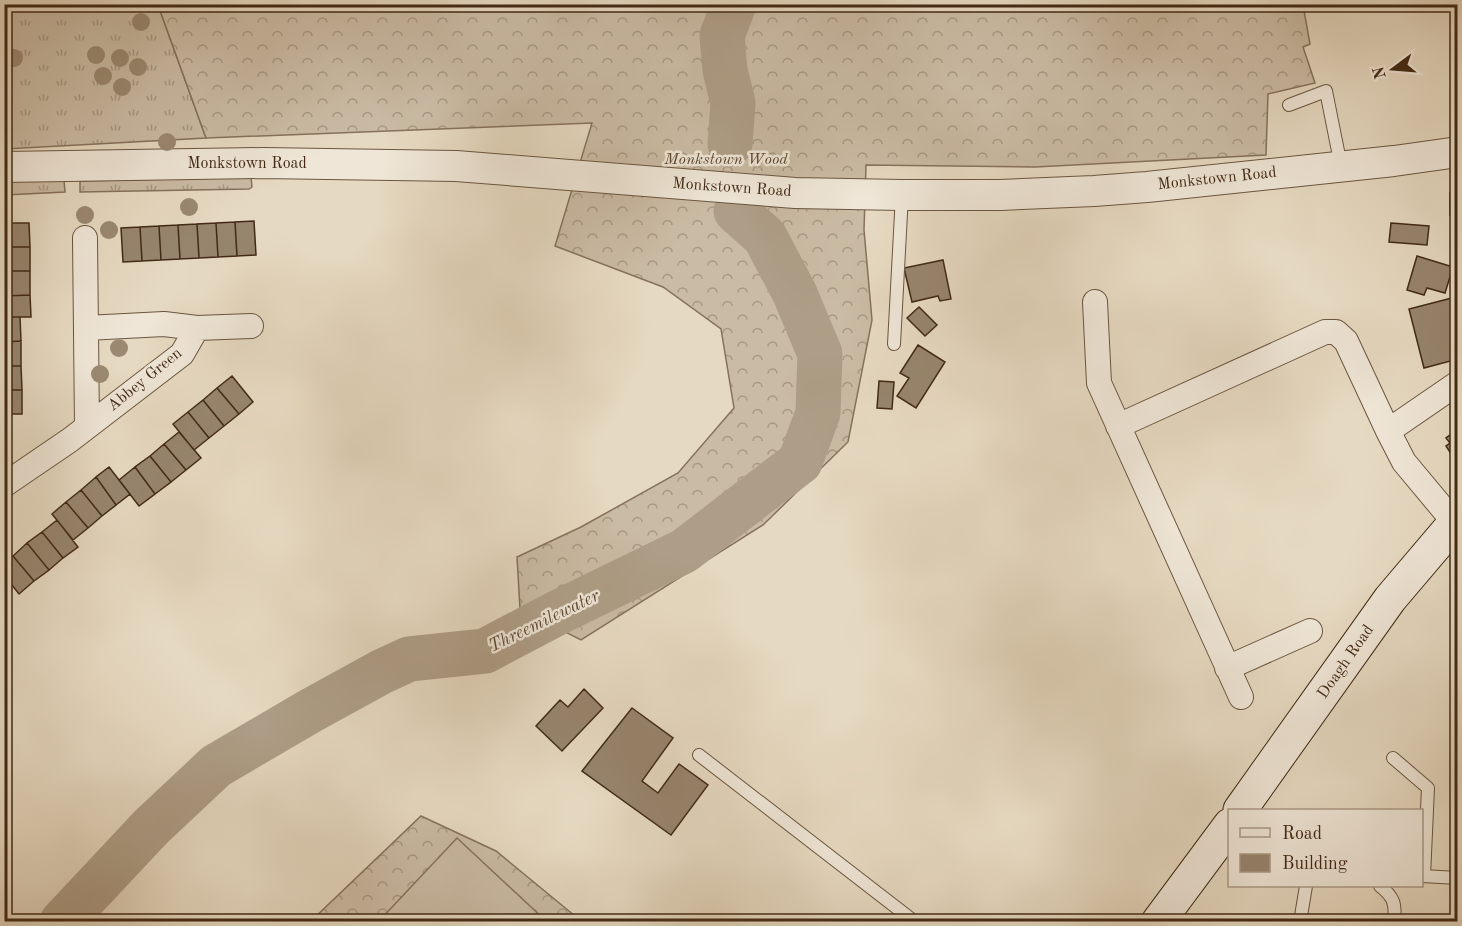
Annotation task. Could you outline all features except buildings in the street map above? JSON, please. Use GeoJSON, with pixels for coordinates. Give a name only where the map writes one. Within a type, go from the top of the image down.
{"type":"FeatureCollection","features":[{"type":"Feature","properties":{"kind":"main road","name":"Doagh Road"},"geometry":{"type":"LineString","coordinates":[[1243,809],[1390,599],[1456,520]]}},
{"type":"Feature","properties":{"kind":"main road","name":"Doagh Road"},"geometry":{"type":"LineString","coordinates":[[1158,921],[1228,831]]}},
{"type":"Feature","properties":{"kind":"street","name":"Monkstown Road"},"geometry":{"type":"LineString","coordinates":[[4,167],[263,163],[456,166],[795,193],[1000,195],[1094,191],[1394,162],[1458,152]]}},
{"type":"Feature","properties":{"kind":"street","name":"Abbey Green"},"geometry":{"type":"LineString","coordinates":[[85,238],[87,426]]}},
{"type":"Feature","properties":{"kind":"street"},"geometry":{"type":"LineString","coordinates":[[1095,302],[1099,383],[1241,697]]}},
{"type":"Feature","properties":{"kind":"street","name":"Abbey Green"},"geometry":{"type":"LineString","coordinates":[[86,328],[164,324],[197,328],[251,326]]}},
{"type":"Feature","properties":{"kind":"street","name":"Abbey Green"},"geometry":{"type":"LineString","coordinates":[[4,485],[70,440],[182,354],[197,328]]}},
{"type":"Feature","properties":{"kind":"street"},"geometry":{"type":"LineString","coordinates":[[1118,426],[1324,332],[1336,332],[1346,341],[1404,462],[1456,520]]}},
{"type":"Feature","properties":{"kind":"street"},"geometry":{"type":"LineString","coordinates":[[1388,431],[1458,383]]}},
{"type":"Feature","properties":{"kind":"street"},"geometry":{"type":"LineString","coordinates":[[1227,668],[1310,631]]}},
{"type":"Feature","properties":{"kind":"lane"},"geometry":{"type":"LineString","coordinates":[[1289,105],[1326,91],[1341,167]]}},
{"type":"Feature","properties":{"kind":"lane"},"geometry":{"type":"LineString","coordinates":[[894,344],[902,195]]}},
{"type":"Feature","properties":{"kind":"lane"},"geometry":{"type":"LineString","coordinates":[[699,755],[915,921]]}},
{"type":"Feature","properties":{"kind":"lane"},"geometry":{"type":"LineString","coordinates":[[1393,758],[1428,788],[1423,876],[1458,878]]}},
{"type":"Feature","properties":{"kind":"lane"},"geometry":{"type":"LineString","coordinates":[[1300,921],[1306,887]]}},
{"type":"Feature","properties":{"kind":"lane"},"geometry":{"type":"LineString","coordinates":[[1382,887],[1389,893],[1396,908],[1395,921]]}},
{"type":"Feature","properties":{"kind":"green space"},"geometry":{"type":"Polygon","coordinates":[[[4,5],[158,5],[206,138],[5,149],[4,5]]]}},
{"type":"Feature","properties":{"kind":"green space","name":"Monkstown Wood"},"geometry":{"type":"Polygon","coordinates":[[[158,5],[1303,5],[1310,44],[1303,47],[1315,83],[1268,94],[1266,155],[1035,167],[866,165],[864,230],[872,320],[848,442],[763,525],[581,640],[520,609],[517,557],[581,527],[678,473],[734,408],[721,329],[663,287],[555,246],[592,123],[206,138],[158,5]]]}},
{"type":"Feature","properties":{"kind":"green space"},"geometry":{"type":"Polygon","coordinates":[[[251,177],[252,187],[249,189],[80,192],[80,181],[251,177]]]}},
{"type":"Feature","properties":{"kind":"green space"},"geometry":{"type":"Polygon","coordinates":[[[64,180],[65,192],[5,195],[5,181],[64,180]]]}},
{"type":"Feature","properties":{"kind":"green space"},"geometry":{"type":"Polygon","coordinates":[[[421,816],[496,851],[581,921],[310,922],[421,816]]]}},
{"type":"Feature","properties":{"kind":"green space"},"geometry":{"type":"Polygon","coordinates":[[[457,838],[546,921],[379,921],[457,838]]]}},
{"type":"Feature","properties":{"kind":"waterway","name":"Threemilewater"},"geometry":{"type":"LineString","coordinates":[[730,144],[733,103],[725,70],[722,36],[734,4]]}},
{"type":"Feature","properties":{"kind":"waterway","name":"Threemilewater"},"geometry":{"type":"LineString","coordinates":[[62,922],[151,827],[216,766],[310,711],[409,659],[485,651],[684,551],[800,462],[818,413],[820,354],[795,294],[765,237],[736,211]]}}]}
